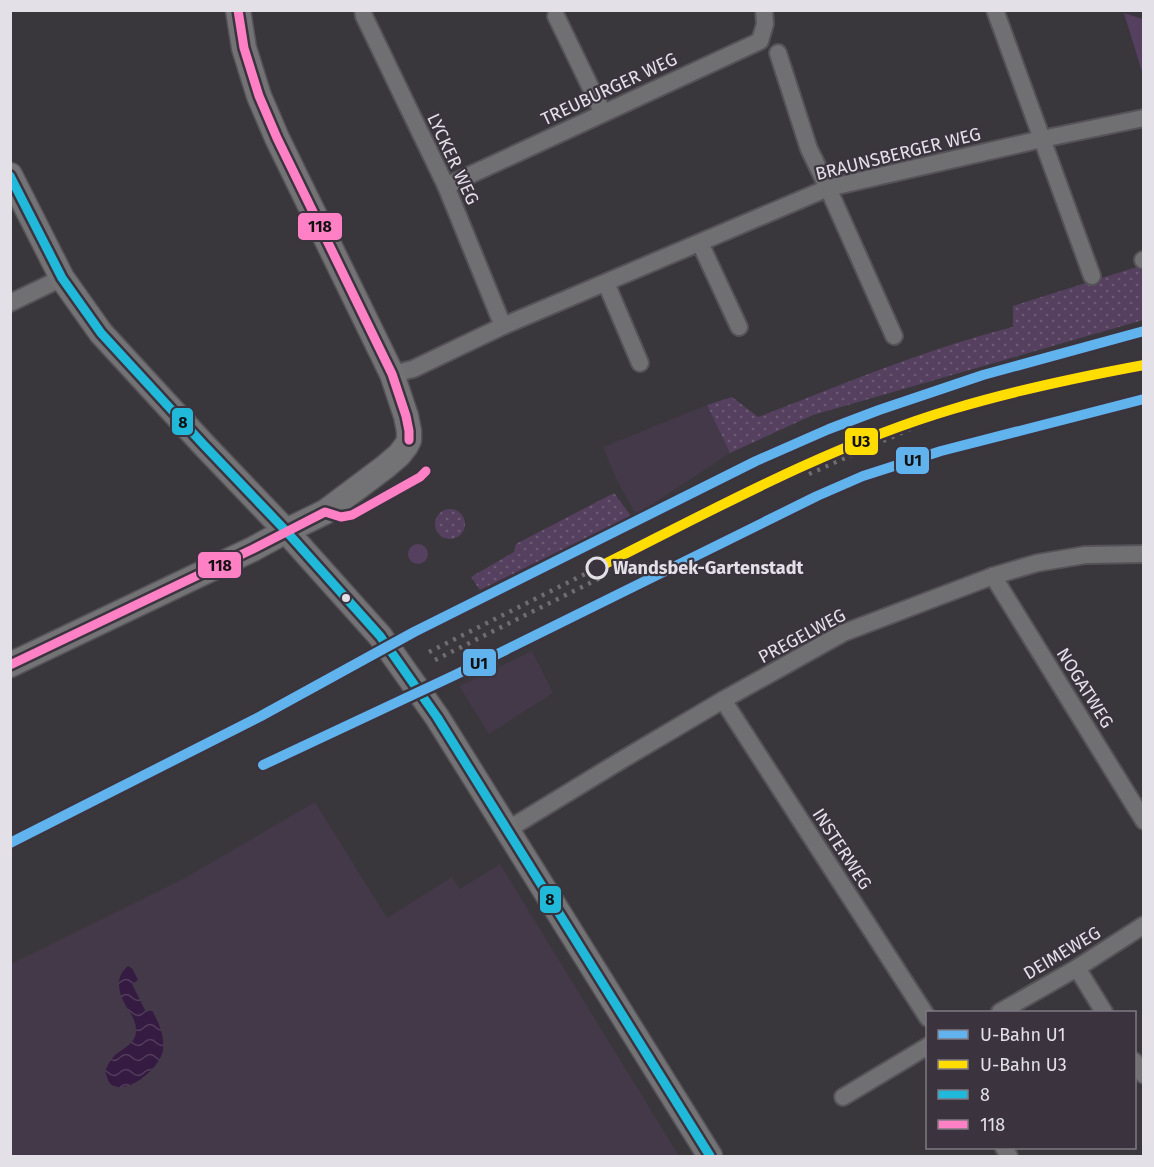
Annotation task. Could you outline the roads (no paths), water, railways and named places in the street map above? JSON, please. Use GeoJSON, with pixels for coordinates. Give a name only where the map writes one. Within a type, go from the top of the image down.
{"type":"FeatureCollection","features":[{"type":"Feature","properties":{"kind":"main road"},"geometry":{"type":"LineString","coordinates":[[10,665],[253,549],[325,512],[399,455],[409,440],[406,416],[392,374],[277,138],[259,96],[244,48],[238,10]]}},
{"type":"Feature","properties":{"kind":"main road"},"geometry":{"type":"LineString","coordinates":[[10,175],[62,278],[101,333],[380,636],[437,717],[710,1156]]}},
{"type":"Feature","properties":{"kind":"street","name":"LYCKER WEG"},"geometry":{"type":"LineString","coordinates":[[363,10],[446,186],[503,326]]}},
{"type":"Feature","properties":{"kind":"street","name":"TREUBURGER WEG"},"geometry":{"type":"LineString","coordinates":[[446,186],[760,41],[765,24],[764,10]]}},
{"type":"Feature","properties":{"kind":"street"},"geometry":{"type":"LineString","coordinates":[[995,10],[1092,276]]}},
{"type":"Feature","properties":{"kind":"street"},"geometry":{"type":"LineString","coordinates":[[556,16],[603,113]]}},
{"type":"Feature","properties":{"kind":"street"},"geometry":{"type":"LineString","coordinates":[[778,53],[809,149],[894,336]]}},
{"type":"Feature","properties":{"kind":"street","name":"BRAUNSBERGER WEG"},"geometry":{"type":"LineString","coordinates":[[392,374],[413,369],[503,326],[828,189],[1143,118]]}},
{"type":"Feature","properties":{"kind":"street"},"geometry":{"type":"LineString","coordinates":[[700,243],[739,327]]}},
{"type":"Feature","properties":{"kind":"street"},"geometry":{"type":"LineString","coordinates":[[10,303],[62,278]]}},
{"type":"Feature","properties":{"kind":"street"},"geometry":{"type":"LineString","coordinates":[[606,283],[640,363]]}},
{"type":"Feature","properties":{"kind":"street","name":"PREGELWEG"},"geometry":{"type":"LineString","coordinates":[[507,830],[723,700],[843,633],[993,576],[1037,563],[1085,555],[1143,554]]}},
{"type":"Feature","properties":{"kind":"street","name":"NOGATWEG"},"geometry":{"type":"LineString","coordinates":[[993,576],[1143,821]]}},
{"type":"Feature","properties":{"kind":"street","name":"INSTERWEG"},"geometry":{"type":"LineString","coordinates":[[723,700],[926,1016]]}},
{"type":"Feature","properties":{"kind":"street","name":"DEIMEWEG"},"geometry":{"type":"LineString","coordinates":[[1002,1011],[1077,968],[1143,925]]}},
{"type":"Feature","properties":{"kind":"street"},"geometry":{"type":"LineString","coordinates":[[1077,968],[1103,1011]]}},
{"type":"Feature","properties":{"kind":"street"},"geometry":{"type":"LineString","coordinates":[[843,1097],[926,1047]]}},
{"type":"Feature","properties":{"kind":"water"},"geometry":{"type":"Polygon","coordinates":[[[128,966],[132,968],[138,980],[132,984],[146,1012],[152,1010],[157,1019],[162,1034],[163,1050],[157,1063],[144,1077],[129,1086],[121,1087],[110,1084],[105,1071],[113,1057],[134,1039],[136,1031],[134,1019],[119,990],[121,975],[128,966]]]}},
{"type":"Feature","properties":{"kind":"railway"},"geometry":{"type":"LineString","coordinates":[[809,474],[919,425],[999,396]]}},
{"type":"Feature","properties":{"kind":"railway"},"geometry":{"type":"LineString","coordinates":[[429,652],[597,568]]}},
{"type":"Feature","properties":{"kind":"railway"},"geometry":{"type":"LineString","coordinates":[[435,660],[602,577]]}},
{"type":"Feature","properties":{"kind":"metro line","name":"U1"},"geometry":{"type":"LineString","coordinates":[[10,843],[261,716],[414,632],[756,461],[879,410],[983,375],[1144,331]]}},
{"type":"Feature","properties":{"kind":"metro line","name":"U3"},"geometry":{"type":"LineString","coordinates":[[597,568],[728,502],[861,441],[977,402],[1072,379],[1144,365]]}},
{"type":"Feature","properties":{"kind":"metro line","name":"U1"},"geometry":{"type":"LineString","coordinates":[[263,765],[455,675],[817,496],[863,476],[941,451],[1144,399]]}},
{"type":"Feature","properties":{"kind":"place","name":"Wandsbek-Gartenstadt"},"geometry":{"type":"Point","coordinates":[597,568]}}]}
